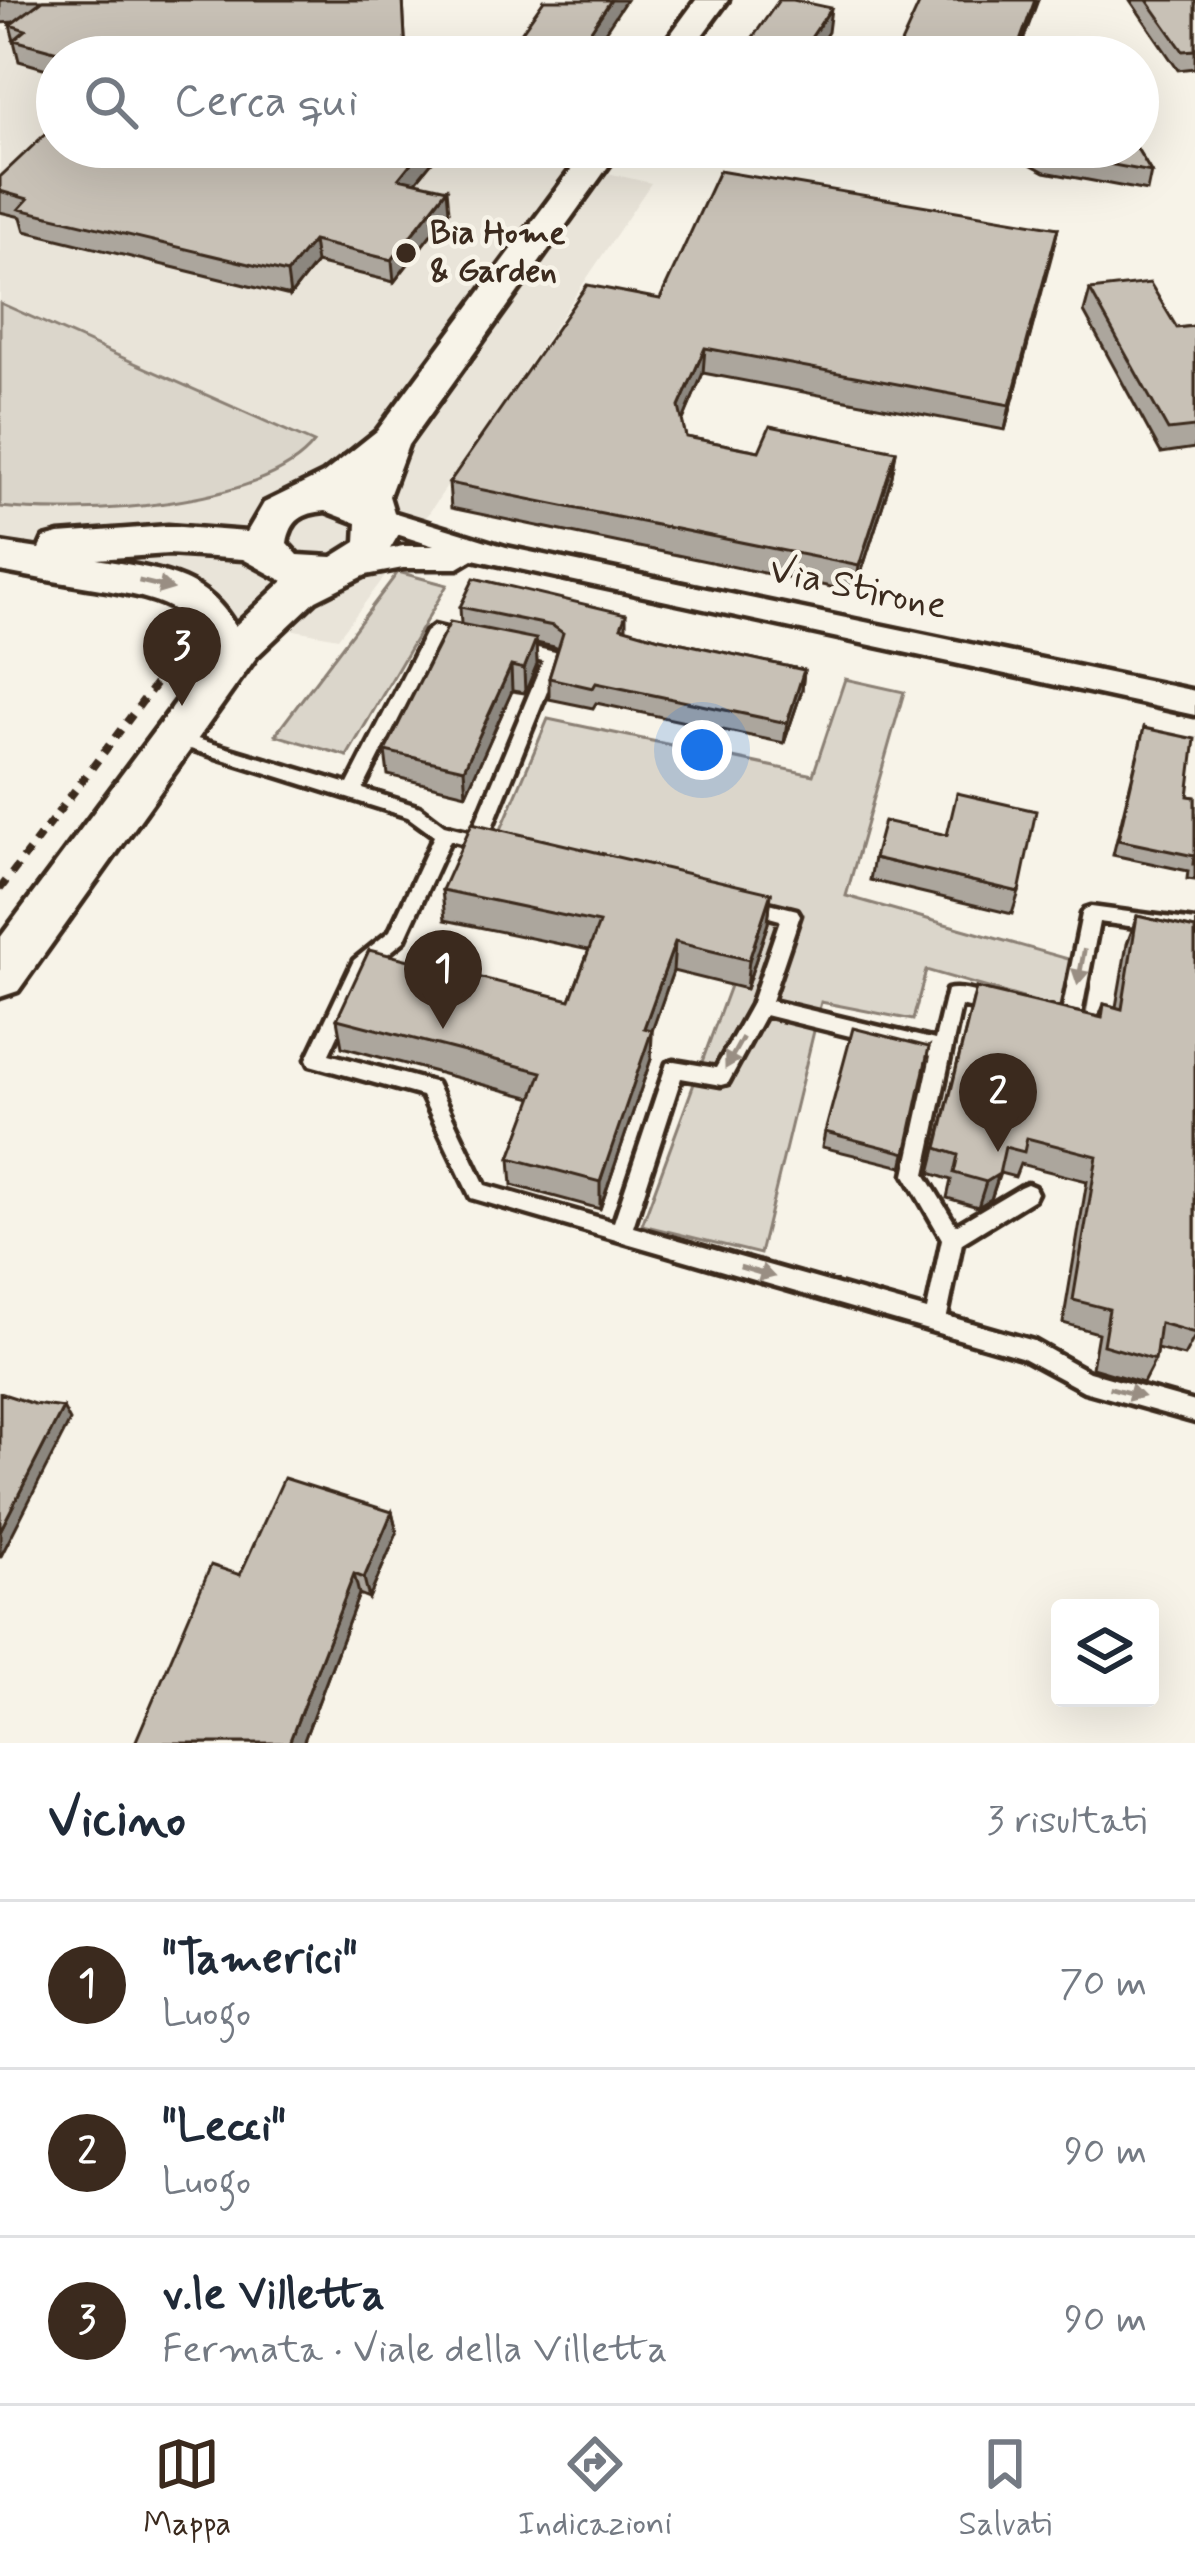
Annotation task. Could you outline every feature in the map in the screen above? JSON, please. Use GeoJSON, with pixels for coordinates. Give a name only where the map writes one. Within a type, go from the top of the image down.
{"type":"FeatureCollection","features":[{"type":"Feature","properties":{"kind":"street"},"geometry":{"type":"LineString","coordinates":[[685,36],[712,0]]}},
{"type":"Feature","properties":{"kind":"street"},"geometry":{"type":"LineString","coordinates":[[0,976],[238,650],[301,589],[374,547],[379,530],[370,493],[391,440],[590,168]]}},
{"type":"Feature","properties":{"kind":"street"},"geometry":{"type":"LineString","coordinates":[[158,541],[250,521],[294,503],[337,484],[391,440]]}},
{"type":"Feature","properties":{"kind":"street"},"geometry":{"type":"LineString","coordinates":[[238,650],[249,618],[272,578],[268,526],[294,503],[335,497],[357,503],[373,515]]}},
{"type":"Feature","properties":{"kind":"street","name":"Via Stirone"},"geometry":{"type":"LineString","coordinates":[[373,515],[503,557],[1195,704]]}},
{"type":"Feature","properties":{"kind":"street"},"geometry":{"type":"LineString","coordinates":[[0,547],[158,541],[244,544],[302,572],[344,568]]}},
{"type":"Feature","properties":{"kind":"street"},"geometry":{"type":"LineString","coordinates":[[0,557],[161,585],[186,594],[209,615],[218,636],[220,662],[210,688]]}},
{"type":"Feature","properties":{"kind":"street","name":"Via Stirone"},"geometry":{"type":"LineString","coordinates":[[344,568],[404,557],[503,557]]}},
{"type":"Feature","properties":{"kind":"lane"},"geometry":{"type":"LineString","coordinates":[[353,792],[434,632],[554,657],[478,840]]}},
{"type":"Feature","properties":{"kind":"lane"},"geometry":{"type":"LineString","coordinates":[[174,738],[414,812],[445,832],[500,846]]}},
{"type":"Feature","properties":{"kind":"lane"},"geometry":{"type":"LineString","coordinates":[[445,832],[397,936],[361,965],[317,1059],[429,1089],[478,1192],[1039,1353],[1084,1381],[1195,1412]]}},
{"type":"Feature","properties":{"kind":"lane"},"geometry":{"type":"LineString","coordinates":[[621,1233],[674,1069],[721,1077],[760,1006],[791,915],[724,899]]}},
{"type":"Feature","properties":{"kind":"lane"},"geometry":{"type":"LineString","coordinates":[[1046,1019],[1069,1025],[1091,914],[1195,928]]}},
{"type":"Feature","properties":{"kind":"lane"},"geometry":{"type":"LineString","coordinates":[[935,1323],[953,1238],[915,1175],[954,996],[1023,1014]]}},
{"type":"Feature","properties":{"kind":"lane"},"geometry":{"type":"LineString","coordinates":[[760,1006],[943,1050]]}},
{"type":"Feature","properties":{"kind":"lane"},"geometry":{"type":"LineString","coordinates":[[953,1238],[1027,1193]]}},
{"type":"Feature","properties":{"kind":"path"},"geometry":{"type":"LineString","coordinates":[[0,889],[186,643]]}},
{"type":"Feature","properties":{"kind":"shaded area"},"geometry":{"type":"Polygon","coordinates":[[[166,19],[117,36],[36,36],[36,168],[586,168],[651,183],[396,562],[338,638],[0,575],[0,30],[166,19]]]}},
{"type":"Feature","properties":{"kind":"shaded area"},"geometry":{"type":"Polygon","coordinates":[[[0,303],[314,443],[289,465],[214,494],[121,508],[0,507],[0,303]]]}},
{"type":"Feature","properties":{"kind":"shaded area"},"geometry":{"type":"Polygon","coordinates":[[[398,572],[447,585],[347,756],[275,735],[398,572]]]}},
{"type":"Feature","properties":{"kind":"shaded area"},"geometry":{"type":"Polygon","coordinates":[[[845,679],[904,692],[846,896],[1093,966],[1085,1016],[926,970],[913,1020],[821,1002],[760,1254],[642,1225],[763,896],[500,832],[548,719],[813,775],[845,679]]]}},
{"type":"Feature","properties":{"kind":"building"},"geometry":{"type":"Polygon","coordinates":[[[43,0],[403,0],[405,36],[36,36],[36,46],[14,40],[26,30],[10,25],[43,0]]]}},
{"type":"Feature","properties":{"kind":"building"},"geometry":{"type":"Polygon","coordinates":[[[544,0],[611,0],[587,36],[519,36],[544,0]]]}},
{"type":"Feature","properties":{"kind":"building"},"geometry":{"type":"Polygon","coordinates":[[[779,0],[831,8],[812,36],[754,36],[779,0]]]}},
{"type":"Feature","properties":{"kind":"building"},"geometry":{"type":"Polygon","coordinates":[[[921,0],[1035,0],[1022,36],[905,36],[921,0]]]}},
{"type":"Feature","properties":{"kind":"building"},"geometry":{"type":"Polygon","coordinates":[[[1147,0],[1195,0],[1195,50],[1183,51],[1147,0]]]}},
{"type":"Feature","properties":{"kind":"building"},"geometry":{"type":"Polygon","coordinates":[[[36,143],[36,168],[407,168],[399,178],[447,189],[392,260],[313,241],[287,273],[19,209],[28,199],[0,191],[0,177],[36,143]]]}},
{"type":"Feature","properties":{"kind":"building"},"geometry":{"type":"Polygon","coordinates":[[[719,171],[1058,228],[1010,405],[705,348],[679,407],[686,437],[759,451],[770,426],[896,451],[859,566],[449,483],[587,285],[660,299],[719,171]]]}},
{"type":"Feature","properties":{"kind":"building"},"geometry":{"type":"Polygon","coordinates":[[[1150,283],[1177,328],[1195,326],[1195,427],[1168,430],[1090,290],[1150,283]]]}},
{"type":"Feature","properties":{"kind":"building"},"geometry":{"type":"Polygon","coordinates":[[[474,578],[626,614],[621,627],[659,638],[804,670],[787,723],[596,683],[593,688],[549,678],[563,633],[553,626],[460,607],[474,578]]]}},
{"type":"Feature","properties":{"kind":"building"},"geometry":{"type":"Polygon","coordinates":[[[450,622],[536,639],[524,669],[511,666],[464,769],[385,751],[450,622]]]}},
{"type":"Feature","properties":{"kind":"building"},"geometry":{"type":"Polygon","coordinates":[[[1144,728],[1195,739],[1188,796],[1195,797],[1195,864],[1194,856],[1118,840],[1144,728]]]}},
{"type":"Feature","properties":{"kind":"building"},"geometry":{"type":"Polygon","coordinates":[[[957,793],[1036,811],[1019,892],[874,858],[884,821],[947,835],[957,793]]]}},
{"type":"Feature","properties":{"kind":"building"},"geometry":{"type":"Polygon","coordinates":[[[472,823],[771,893],[749,960],[675,942],[644,1028],[652,1030],[600,1182],[510,1158],[542,1072],[337,1019],[369,950],[570,1000],[599,923],[442,890],[472,823]]]}},
{"type":"Feature","properties":{"kind":"building"},"geometry":{"type":"Polygon","coordinates":[[[1137,916],[1195,929],[1195,1333],[1160,1323],[1155,1360],[1103,1345],[1109,1309],[1073,1300],[1097,1156],[1027,1138],[1024,1152],[1005,1147],[999,1174],[986,1182],[954,1173],[958,1155],[937,1148],[976,988],[1102,1018],[1104,1004],[1122,1009],[1137,916]]]}},
{"type":"Feature","properties":{"kind":"building"},"geometry":{"type":"Polygon","coordinates":[[[853,1028],[929,1047],[906,1153],[825,1132],[853,1028]]]}},
{"type":"Feature","properties":{"kind":"building"},"geometry":{"type":"Polygon","coordinates":[[[0,1393],[63,1408],[0,1531],[0,1393]]]}},
{"type":"Feature","properties":{"kind":"building"},"geometry":{"type":"Polygon","coordinates":[[[284,1478],[392,1512],[364,1578],[354,1574],[289,1743],[135,1743],[211,1565],[240,1575],[284,1478]]]}},
{"type":"Feature","properties":{"kind":"place","name":"Bia Home & Garden"},"geometry":{"type":"Point","coordinates":[406,253]}},
{"type":"Feature","properties":{"kind":"place","name":"v.le Villetta"},"geometry":{"type":"Point","coordinates":[182,706]}},
{"type":"Feature","properties":{"kind":"place","name":"\"Tamerici\""},"geometry":{"type":"Point","coordinates":[443,1029]}},
{"type":"Feature","properties":{"kind":"place","name":"\"Lecci\""},"geometry":{"type":"Point","coordinates":[998,1152]}}]}
